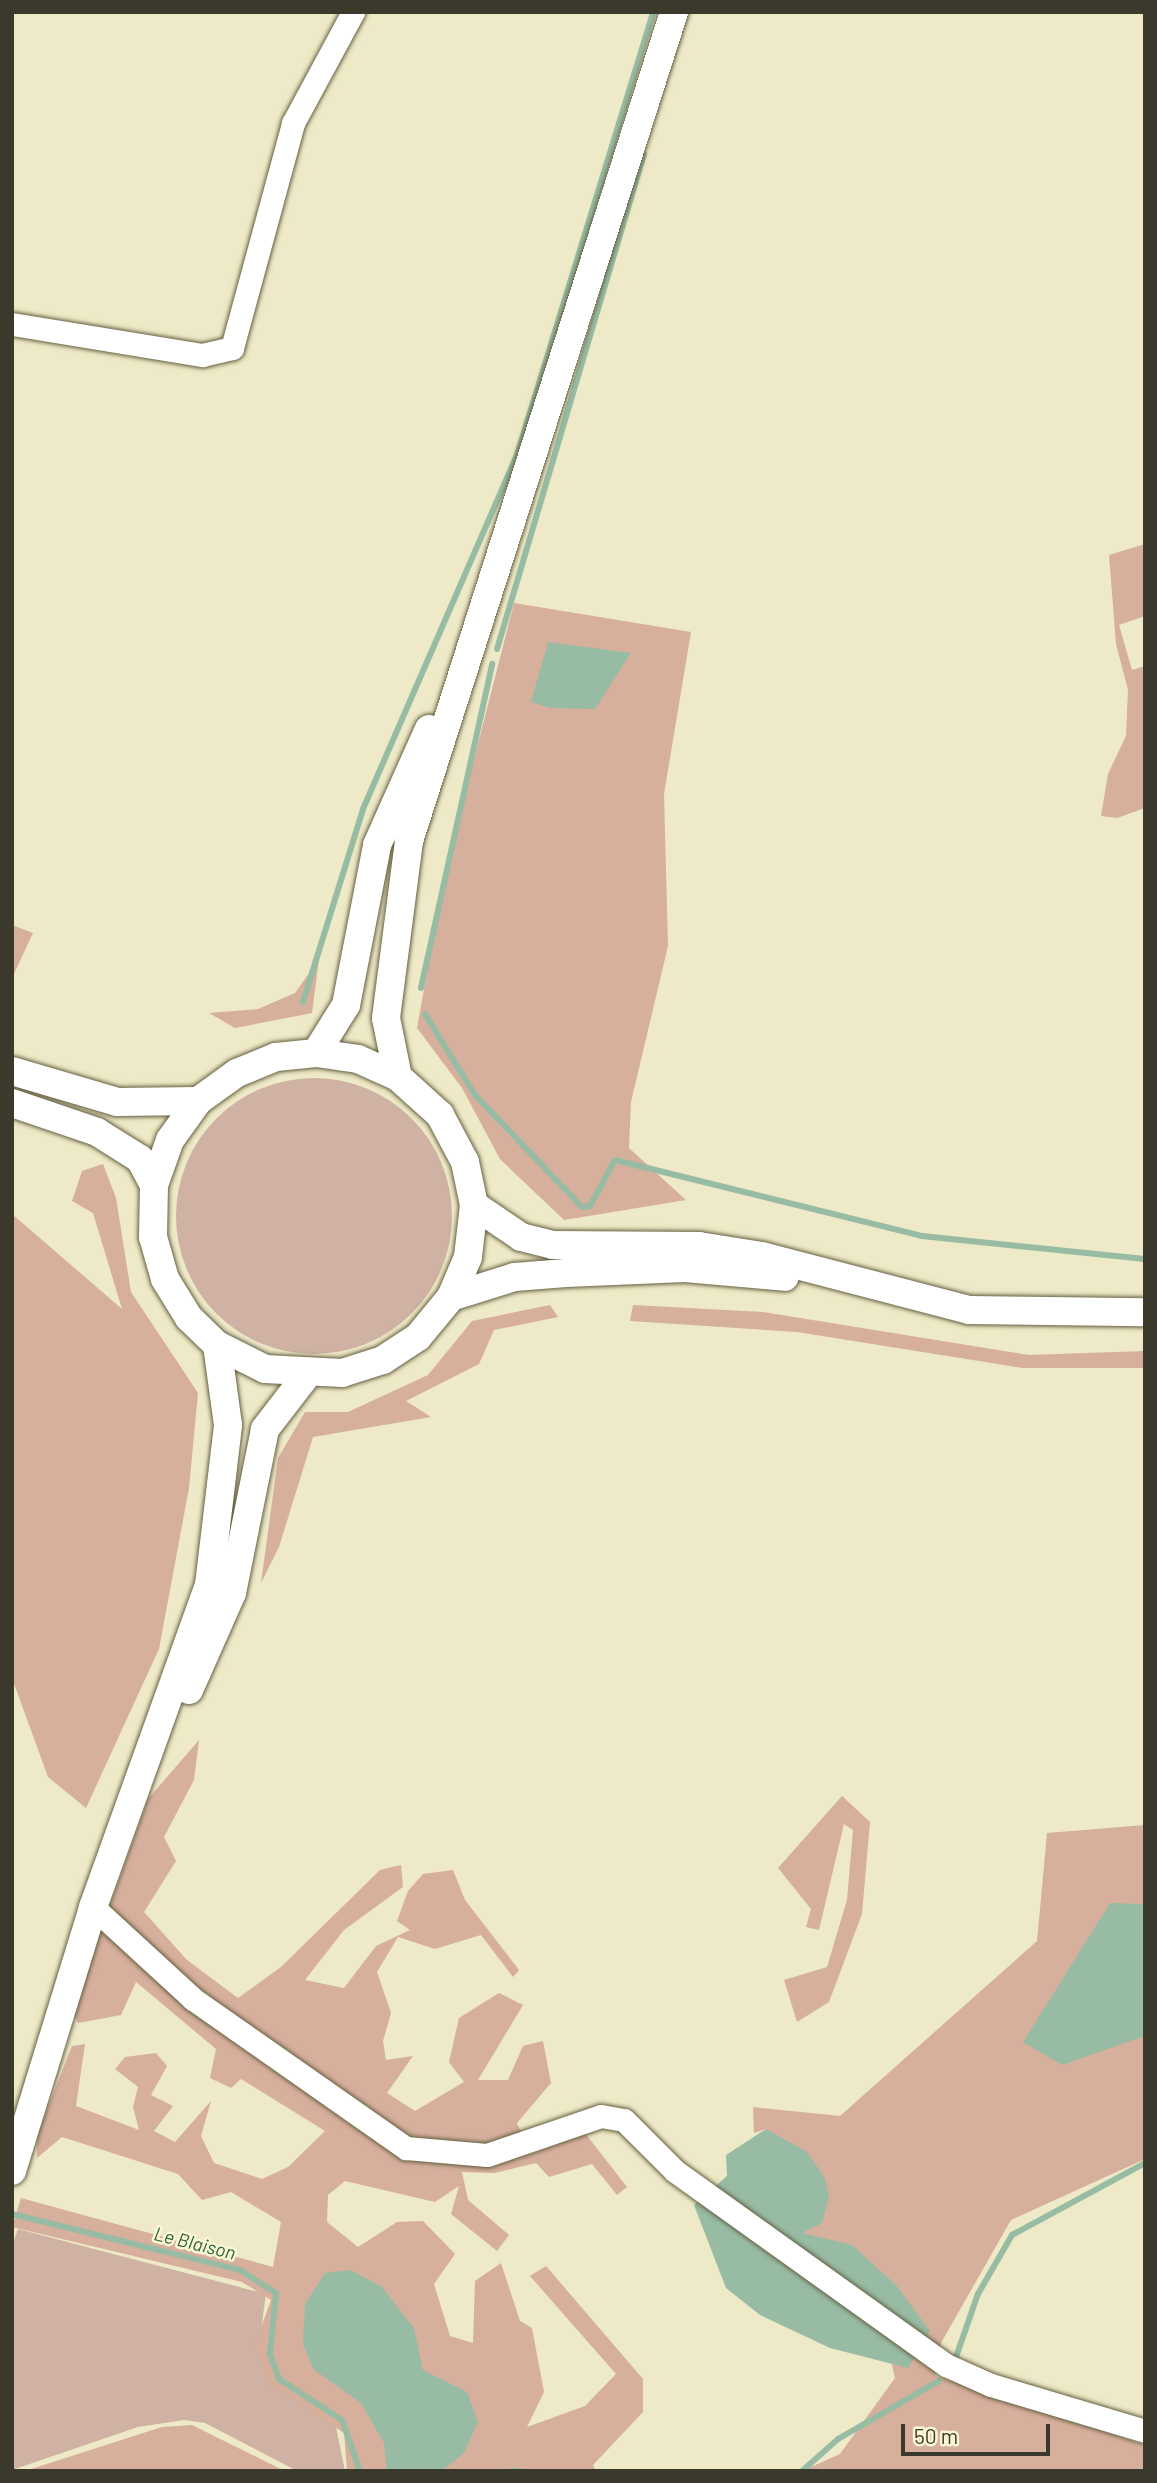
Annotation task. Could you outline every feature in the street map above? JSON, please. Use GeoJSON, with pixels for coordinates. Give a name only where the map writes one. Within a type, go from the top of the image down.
{"type":"FeatureCollection","features":[{"type":"Feature","properties":{"kind":"main road"},"geometry":{"type":"LineString","coordinates":[[398,1077],[386,1018],[405,866],[438,745],[488,607],[674,12]]}},
{"type":"Feature","properties":{"kind":"main road"},"geometry":{"type":"LineString","coordinates":[[316,1053],[346,1005],[367,888],[390,809],[488,607]]}},
{"type":"Feature","properties":{"kind":"main road"},"geometry":{"type":"LineString","coordinates":[[316,1053],[358,1059],[398,1077],[440,1115],[465,1162],[474,1205],[468,1257],[451,1297],[418,1337],[383,1360],[306,1376],[265,1369],[217,1345],[188,1318],[165,1279],[153,1237],[154,1185],[170,1140],[198,1101],[263,1062],[316,1053]]}},
{"type":"Feature","properties":{"kind":"main road"},"geometry":{"type":"LineString","coordinates":[[12,1071],[117,1102],[198,1101]]}},
{"type":"Feature","properties":{"kind":"main road"},"geometry":{"type":"LineString","coordinates":[[12,1103],[97,1132],[140,1159],[154,1185]]}},
{"type":"Feature","properties":{"kind":"main road"},"geometry":{"type":"LineString","coordinates":[[474,1205],[521,1237],[552,1245],[699,1246],[762,1256],[916,1298]]}},
{"type":"Feature","properties":{"kind":"main road"},"geometry":{"type":"LineString","coordinates":[[451,1297],[515,1277],[685,1268],[1024,1315],[1145,1312]]}},
{"type":"Feature","properties":{"kind":"main road"},"geometry":{"type":"LineString","coordinates":[[12,2171],[93,1908],[192,1643],[217,1541],[228,1425],[217,1345]]}},
{"type":"Feature","properties":{"kind":"main road"},"geometry":{"type":"LineString","coordinates":[[149,1763],[211,1652],[232,1592],[265,1429],[306,1376]]}},
{"type":"Feature","properties":{"kind":"street"},"geometry":{"type":"LineString","coordinates":[[12,324],[202,355],[232,348],[293,123],[352,12]]}},
{"type":"Feature","properties":{"kind":"street"},"geometry":{"type":"LineString","coordinates":[[93,1908],[192,1999],[406,2148],[486,2155],[601,2116],[624,2120],[676,2171],[946,2365],[991,2385],[1145,2431]]}},
{"type":"Feature","properties":{"kind":"shaded area"},"geometry":{"type":"Polygon","coordinates":[[[1145,544],[1145,616],[1119,625],[1132,670],[1145,666],[1145,808],[1117,818],[1101,816],[1108,774],[1126,736],[1128,690],[1116,644],[1109,555],[1145,544]]]}},
{"type":"Feature","properties":{"kind":"shaded area"},"geometry":{"type":"Polygon","coordinates":[[[514,603],[691,632],[664,794],[668,946],[631,1102],[629,1148],[686,1200],[564,1220],[500,1159],[462,1088],[417,1028],[446,869],[514,603]],[[608,687],[551,708],[595,708],[608,687]]]}},
{"type":"Feature","properties":{"kind":"shaded area"},"geometry":{"type":"Polygon","coordinates":[[[548,642],[631,653],[595,709],[551,708],[531,702],[548,642]]]}},
{"type":"Feature","properties":{"kind":"shaded area"},"geometry":{"type":"Polygon","coordinates":[[[12,925],[33,933],[12,978],[12,925]]]}},
{"type":"Feature","properties":{"kind":"shaded area"},"geometry":{"type":"Polygon","coordinates":[[[319,959],[312,1013],[235,1028],[209,1013],[258,1009],[295,993],[319,959]]]}},
{"type":"Feature","properties":{"kind":"shaded area"},"geometry":{"type":"Polygon","coordinates":[[[314,1078],[354,1084],[379,1094],[401,1109],[421,1129],[436,1151],[446,1176],[452,1216],[446,1256],[436,1281],[421,1303],[401,1323],[379,1338],[354,1348],[314,1354],[274,1348],[249,1338],[227,1323],[207,1303],[192,1281],[182,1256],[176,1216],[182,1176],[192,1151],[207,1129],[227,1109],[249,1094],[274,1084],[314,1078]]]}},
{"type":"Feature","properties":{"kind":"shaded area"},"geometry":{"type":"Polygon","coordinates":[[[103,1164],[116,1198],[131,1292],[198,1393],[189,1488],[159,1649],[86,1808],[48,1777],[12,1678],[12,1214],[122,1309],[93,1213],[72,1201],[82,1171],[103,1164]]]}},
{"type":"Feature","properties":{"kind":"shaded area"},"geometry":{"type":"Polygon","coordinates":[[[550,1305],[558,1317],[494,1330],[479,1364],[406,1401],[431,1417],[313,1437],[279,1547],[261,1583],[278,1458],[305,1412],[348,1412],[428,1375],[472,1321],[550,1305]]]}},
{"type":"Feature","properties":{"kind":"shaded area"},"geometry":{"type":"Polygon","coordinates":[[[633,1305],[763,1312],[1029,1355],[1145,1351],[1145,1368],[1022,1368],[797,1332],[630,1321],[633,1305]]]}},
{"type":"Feature","properties":{"kind":"shaded area"},"geometry":{"type":"Polygon","coordinates":[[[199,1740],[194,1780],[164,1837],[176,1861],[144,1912],[187,1960],[238,1998],[281,1967],[380,1870],[401,1865],[403,1887],[344,1930],[305,1980],[344,1988],[376,1946],[410,1930],[397,1921],[408,1891],[423,1874],[453,1870],[465,1900],[519,1970],[513,1977],[481,1935],[435,1949],[398,1937],[377,1972],[391,2013],[383,2041],[386,2060],[413,2056],[387,2093],[415,2111],[464,2082],[449,2062],[459,2018],[499,1993],[523,2005],[478,2080],[508,2080],[523,2046],[543,2041],[551,2083],[517,2123],[531,2154],[585,2133],[627,2187],[617,2195],[592,2164],[549,2177],[536,2163],[495,2173],[462,2172],[468,2200],[509,2235],[497,2251],[451,2214],[459,2186],[435,2202],[345,2181],[328,2195],[327,2222],[358,2247],[397,2222],[423,2221],[455,2254],[434,2284],[450,2336],[473,2343],[475,2281],[501,2263],[520,2321],[532,2328],[544,2392],[527,2427],[585,2406],[616,2374],[530,2276],[546,2266],[643,2379],[643,2412],[593,2465],[596,2471],[347,2471],[344,2433],[270,2386],[254,2347],[271,2300],[242,2282],[12,2227],[21,2198],[273,2267],[281,2222],[231,2192],[202,2200],[178,2174],[62,2137],[37,2158],[37,2135],[72,2046],[85,2044],[76,2106],[139,2130],[133,2107],[138,2087],[115,2069],[125,2057],[156,2053],[167,2066],[151,2095],[173,2106],[154,2131],[175,2142],[211,2101],[201,2136],[214,2163],[262,2179],[288,2167],[325,2131],[241,2079],[231,2088],[210,2078],[216,2049],[136,1982],[121,2015],[78,2023],[72,2011],[148,1799],[199,1740]]]}},
{"type":"Feature","properties":{"kind":"shaded area"},"geometry":{"type":"Polygon","coordinates":[[[842,1796],[870,1822],[862,1914],[829,2002],[797,2022],[784,1980],[827,1967],[847,1900],[853,1830],[844,1824],[819,1930],[806,1927],[811,1909],[778,1868],[842,1796]]]}},
{"type":"Feature","properties":{"kind":"shaded area"},"geometry":{"type":"Polygon","coordinates":[[[1145,1825],[1145,2159],[1011,2220],[941,2343],[935,2376],[1145,2445],[1145,2471],[802,2471],[840,2454],[895,2378],[872,2281],[800,2233],[766,2129],[754,2133],[753,2107],[840,2116],[1037,1941],[1047,1833],[1145,1825]]]}},
{"type":"Feature","properties":{"kind":"shaded area"},"geometry":{"type":"Polygon","coordinates":[[[1110,1903],[1145,1904],[1145,2036],[1062,2065],[1023,2042],[1110,1903]]]}},
{"type":"Feature","properties":{"kind":"shaded area"},"geometry":{"type":"Polygon","coordinates":[[[766,2129],[807,2152],[825,2178],[829,2197],[822,2223],[802,2233],[852,2245],[896,2285],[930,2331],[908,2368],[830,2348],[760,2315],[726,2288],[694,2205],[727,2176],[726,2155],[766,2129]]]}},
{"type":"Feature","properties":{"kind":"shaded area"},"geometry":{"type":"Polygon","coordinates":[[[18,2229],[266,2294],[260,2338],[336,2427],[345,2471],[297,2471],[205,2423],[184,2420],[138,2427],[12,2470],[12,2246],[18,2229]]]}},
{"type":"Feature","properties":{"kind":"shaded area"},"geometry":{"type":"Polygon","coordinates":[[[350,2270],[381,2286],[414,2328],[423,2370],[467,2392],[478,2422],[464,2453],[442,2471],[387,2471],[384,2443],[361,2403],[313,2369],[303,2344],[305,2304],[325,2273],[350,2270]]]}},
{"type":"Feature","properties":{"kind":"shaded area"},"geometry":{"type":"Polygon","coordinates":[[[192,2425],[285,2471],[25,2471],[162,2427],[192,2425]]]}},
{"type":"Feature","properties":{"kind":"waterway"},"geometry":{"type":"LineString","coordinates":[[303,1002],[363,809],[517,455],[653,12]]}},
{"type":"Feature","properties":{"kind":"waterway"},"geometry":{"type":"LineString","coordinates":[[497,649],[644,154]]}},
{"type":"Feature","properties":{"kind":"waterway"},"geometry":{"type":"LineString","coordinates":[[421,988],[492,664]]}},
{"type":"Feature","properties":{"kind":"waterway"},"geometry":{"type":"LineString","coordinates":[[425,1014],[475,1095],[582,1207],[590,1206],[615,1160],[922,1236],[1145,1259]]}},
{"type":"Feature","properties":{"kind":"waterway"},"geometry":{"type":"LineString","coordinates":[[956,2357],[978,2294],[1012,2235],[1145,2163]]}},
{"type":"Feature","properties":{"kind":"waterway","name":"Le Blaison"},"geometry":{"type":"LineString","coordinates":[[12,2214],[240,2270],[276,2293],[270,2354],[279,2379],[342,2420],[360,2471]]}},
{"type":"Feature","properties":{"kind":"waterway"},"geometry":{"type":"LineString","coordinates":[[802,2471],[838,2439],[939,2381]]}},
{"type":"Feature","properties":{"kind":"waterway","name":"Le Blaison"},"geometry":{"type":"LineString","coordinates":[[511,2471],[522,2471]]}}]}
